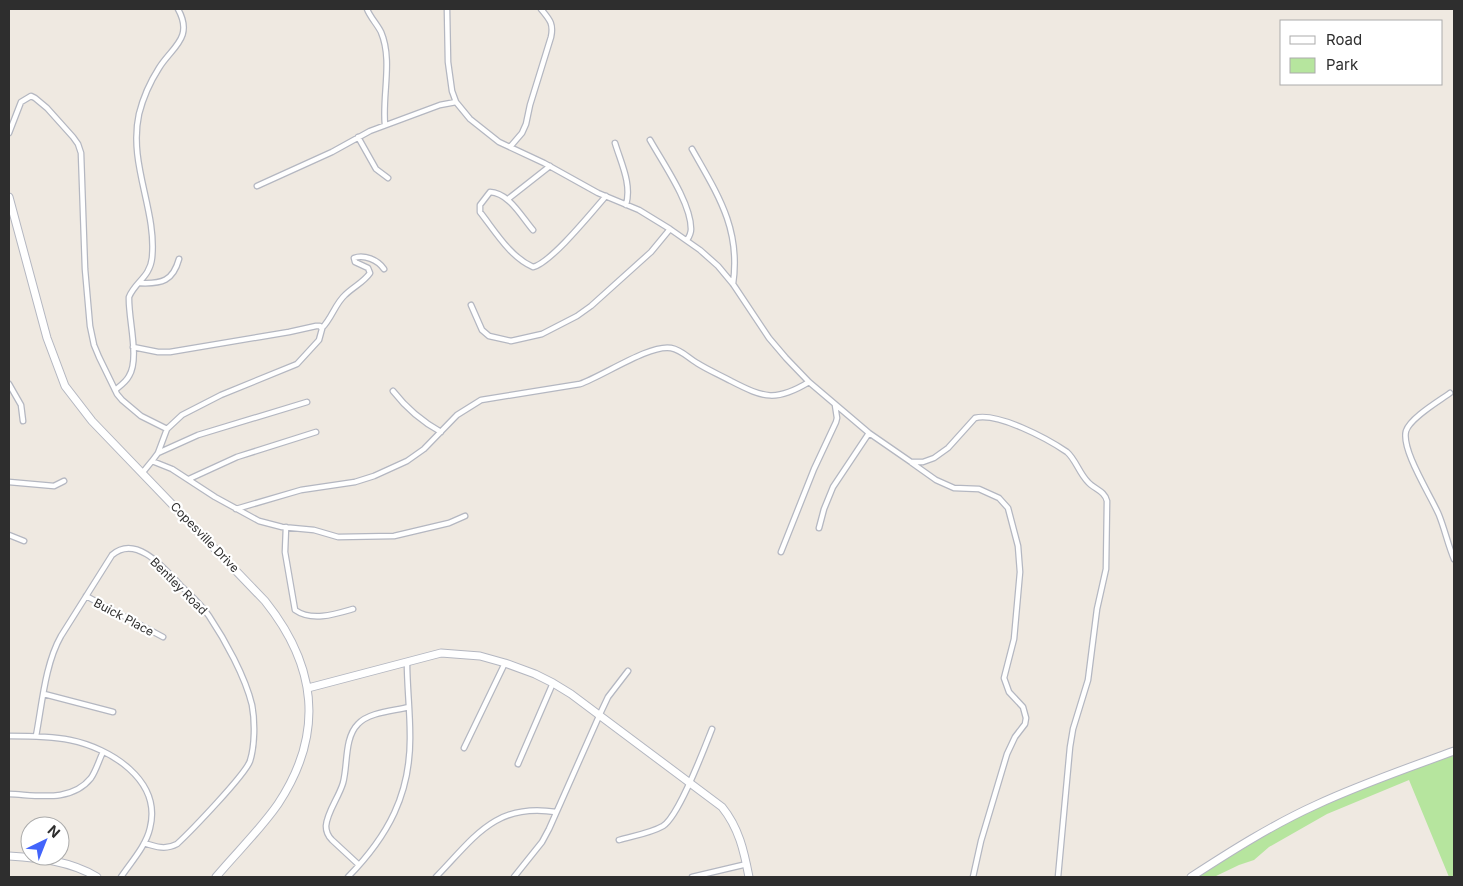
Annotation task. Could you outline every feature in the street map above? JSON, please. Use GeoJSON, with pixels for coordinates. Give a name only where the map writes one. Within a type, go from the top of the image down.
{"type":"FeatureCollection","features":[{"type":"Feature","properties":{"kind":"street"},"geometry":{"type":"LineString","coordinates":[[115,390],[131,373],[133,347],[129,297],[147,274],[152,258],[151,235],[137,161],[139,114],[152,78],[182,38],[183,26],[178,9]]}},
{"type":"Feature","properties":{"kind":"street"},"geometry":{"type":"LineString","coordinates":[[367,9],[381,32],[384,43],[386,74],[383,111],[385,125]]}},
{"type":"Feature","properties":{"kind":"street"},"geometry":{"type":"LineString","coordinates":[[447,9],[448,62],[452,91],[456,102],[470,119],[493,138],[606,196],[639,210],[687,240],[718,266],[733,284],[769,338],[809,382],[869,433],[936,480],[954,488],[979,489],[999,498],[1008,508],[1018,546],[1020,572],[1014,639],[1004,678],[1009,692],[1023,707],[1026,718],[1025,724],[1015,737],[1007,754],[981,841],[973,877]]}},
{"type":"Feature","properties":{"kind":"street"},"geometry":{"type":"LineString","coordinates":[[510,147],[522,133],[526,124],[551,37],[553,26],[541,9]]}},
{"type":"Feature","properties":{"kind":"street"},"geometry":{"type":"LineString","coordinates":[[9,133],[21,102],[31,96],[48,108],[78,144],[82,154],[83,234],[90,326],[98,357],[115,390],[128,405],[142,416],[167,429]]}},
{"type":"Feature","properties":{"kind":"street"},"geometry":{"type":"LineString","coordinates":[[256,186],[332,152],[358,137],[385,125],[440,105],[456,102]]}},
{"type":"Feature","properties":{"kind":"street"},"geometry":{"type":"LineString","coordinates":[[358,137],[376,169],[388,178]]}},
{"type":"Feature","properties":{"kind":"street"},"geometry":{"type":"LineString","coordinates":[[650,140],[678,189],[691,229],[687,240]]}},
{"type":"Feature","properties":{"kind":"street"},"geometry":{"type":"LineString","coordinates":[[615,143],[627,182],[628,197],[626,205]]}},
{"type":"Feature","properties":{"kind":"street"},"geometry":{"type":"LineString","coordinates":[[692,149],[718,196],[732,230],[736,263],[733,284]]}},
{"type":"Feature","properties":{"kind":"street"},"geometry":{"type":"LineString","coordinates":[[508,200],[550,166]]}},
{"type":"Feature","properties":{"kind":"street"},"geometry":{"type":"LineString","coordinates":[[532,230],[508,200],[500,194],[490,192],[486,196],[479,209],[507,246],[525,263],[533,267],[539,265],[560,246],[606,196]]}},
{"type":"Feature","properties":{"kind":"street","name":"Copesville Drive"},"geometry":{"type":"LineString","coordinates":[[9,197],[47,338],[65,386],[92,421],[265,601],[292,640],[300,658],[308,688],[308,725],[303,748],[291,781],[277,806],[216,877]]}},
{"type":"Feature","properties":{"kind":"street"},"geometry":{"type":"LineString","coordinates":[[471,305],[482,330],[489,336],[511,341],[548,332],[591,306],[651,252],[670,229]]}},
{"type":"Feature","properties":{"kind":"street"},"geometry":{"type":"LineString","coordinates":[[143,472],[158,453],[167,429],[182,415],[221,395],[297,364],[319,340],[323,332],[322,328],[331,318],[343,297],[367,278],[370,273],[368,268],[355,262],[354,258],[376,260],[384,269]]}},
{"type":"Feature","properties":{"kind":"street"},"geometry":{"type":"LineString","coordinates":[[140,283],[155,283],[171,277],[176,270],[179,259]]}},
{"type":"Feature","properties":{"kind":"street"},"geometry":{"type":"LineString","coordinates":[[133,347],[158,352],[170,352],[316,326],[322,328]]}},
{"type":"Feature","properties":{"kind":"street"},"geometry":{"type":"LineString","coordinates":[[236,509],[302,490],[354,482],[374,476],[417,455],[457,415],[481,400],[580,384],[653,350],[665,348],[682,351],[699,364],[758,394],[782,395],[809,382]]}},
{"type":"Feature","properties":{"kind":"street"},"geometry":{"type":"LineString","coordinates":[[9,384],[21,405],[23,421]]}},
{"type":"Feature","properties":{"kind":"street"},"geometry":{"type":"LineString","coordinates":[[393,390],[416,417],[441,432]]}},
{"type":"Feature","properties":{"kind":"street"},"geometry":{"type":"LineString","coordinates":[[1450,393],[1414,420],[1406,431],[1406,439],[1411,458],[1440,516],[1454,559]]}},
{"type":"Feature","properties":{"kind":"street"},"geometry":{"type":"LineString","coordinates":[[158,453],[198,435],[307,402]]}},
{"type":"Feature","properties":{"kind":"street"},"geometry":{"type":"LineString","coordinates":[[781,552],[814,469],[836,422],[835,404]]}},
{"type":"Feature","properties":{"kind":"street"},"geometry":{"type":"LineString","coordinates":[[911,462],[923,462],[934,458],[953,442],[973,419],[986,417],[1027,430],[1067,452],[1087,481],[1106,497],[1106,569],[1097,609],[1088,680],[1073,729],[1070,747],[1058,877]]}},
{"type":"Feature","properties":{"kind":"street"},"geometry":{"type":"LineString","coordinates":[[188,479],[237,457],[316,432]]}},
{"type":"Feature","properties":{"kind":"street"},"geometry":{"type":"LineString","coordinates":[[819,528],[833,487],[869,433]]}},
{"type":"Feature","properties":{"kind":"street"},"geometry":{"type":"LineString","coordinates":[[152,461],[172,469],[214,497],[259,521],[286,527],[314,530],[345,538],[394,536],[449,524],[465,516]]}},
{"type":"Feature","properties":{"kind":"street"},"geometry":{"type":"LineString","coordinates":[[9,482],[54,486],[64,481]]}},
{"type":"Feature","properties":{"kind":"street"},"geometry":{"type":"LineString","coordinates":[[286,527],[285,552],[296,610],[299,613],[318,616],[353,609]]}},
{"type":"Feature","properties":{"kind":"street"},"geometry":{"type":"LineString","coordinates":[[9,535],[24,540]]}},
{"type":"Feature","properties":{"kind":"street","name":"Bentley Road"},"geometry":{"type":"LineString","coordinates":[[36,736],[56,644],[107,560],[116,551],[131,548],[150,557],[165,569],[209,616],[234,659],[252,704],[253,716],[251,756],[248,765],[243,771],[177,844],[168,848],[161,848],[144,843]]}},
{"type":"Feature","properties":{"kind":"street","name":"Buick Place"},"geometry":{"type":"LineString","coordinates":[[86,596],[163,637]]}},
{"type":"Feature","properties":{"kind":"street"},"geometry":{"type":"LineString","coordinates":[[308,688],[441,653],[480,656],[530,672],[553,683],[600,714],[722,807],[733,821],[740,837],[749,877]]}},
{"type":"Feature","properties":{"kind":"street"},"geometry":{"type":"LineString","coordinates":[[348,877],[360,865],[386,831],[394,816],[403,790],[410,751],[406,662]]}},
{"type":"Feature","properties":{"kind":"street"},"geometry":{"type":"LineString","coordinates":[[464,748],[505,663]]}},
{"type":"Feature","properties":{"kind":"street"},"geometry":{"type":"LineString","coordinates":[[514,877],[542,842],[600,714],[611,693],[628,671]]}},
{"type":"Feature","properties":{"kind":"street"},"geometry":{"type":"LineString","coordinates":[[518,764],[553,683]]}},
{"type":"Feature","properties":{"kind":"street"},"geometry":{"type":"LineString","coordinates":[[44,694],[113,712]]}},
{"type":"Feature","properties":{"kind":"street"},"geometry":{"type":"LineString","coordinates":[[360,865],[332,840],[326,828],[343,784],[352,732],[357,724],[366,718],[409,707]]}},
{"type":"Feature","properties":{"kind":"street"},"geometry":{"type":"LineString","coordinates":[[619,840],[663,826],[674,814],[690,782],[712,729]]}},
{"type":"Feature","properties":{"kind":"street"},"geometry":{"type":"LineString","coordinates":[[9,736],[36,736],[72,741],[103,752],[124,764],[136,774],[149,794],[152,804],[152,818],[149,834],[121,877]]}},
{"type":"Feature","properties":{"kind":"street"},"geometry":{"type":"LineString","coordinates":[[1191,877],[1262,833],[1317,804],[1454,750]]}},
{"type":"Feature","properties":{"kind":"street"},"geometry":{"type":"LineString","coordinates":[[9,794],[52,796],[72,793],[85,784],[92,776],[103,752]]}},
{"type":"Feature","properties":{"kind":"street"},"geometry":{"type":"LineString","coordinates":[[436,877],[473,839],[495,820],[509,814],[533,809],[556,812]]}},
{"type":"Feature","properties":{"kind":"street"},"geometry":{"type":"LineString","coordinates":[[9,856],[56,861],[84,870],[97,877]]}},
{"type":"Feature","properties":{"kind":"street"},"geometry":{"type":"LineString","coordinates":[[692,877],[747,864]]}},
{"type":"Feature","properties":{"kind":"green space"},"geometry":{"type":"Polygon","coordinates":[[[1454,751],[1454,877],[1449,877],[1409,780],[1327,814],[1269,847],[1254,860],[1214,877],[1191,877],[1287,819],[1454,751]]]}}]}
